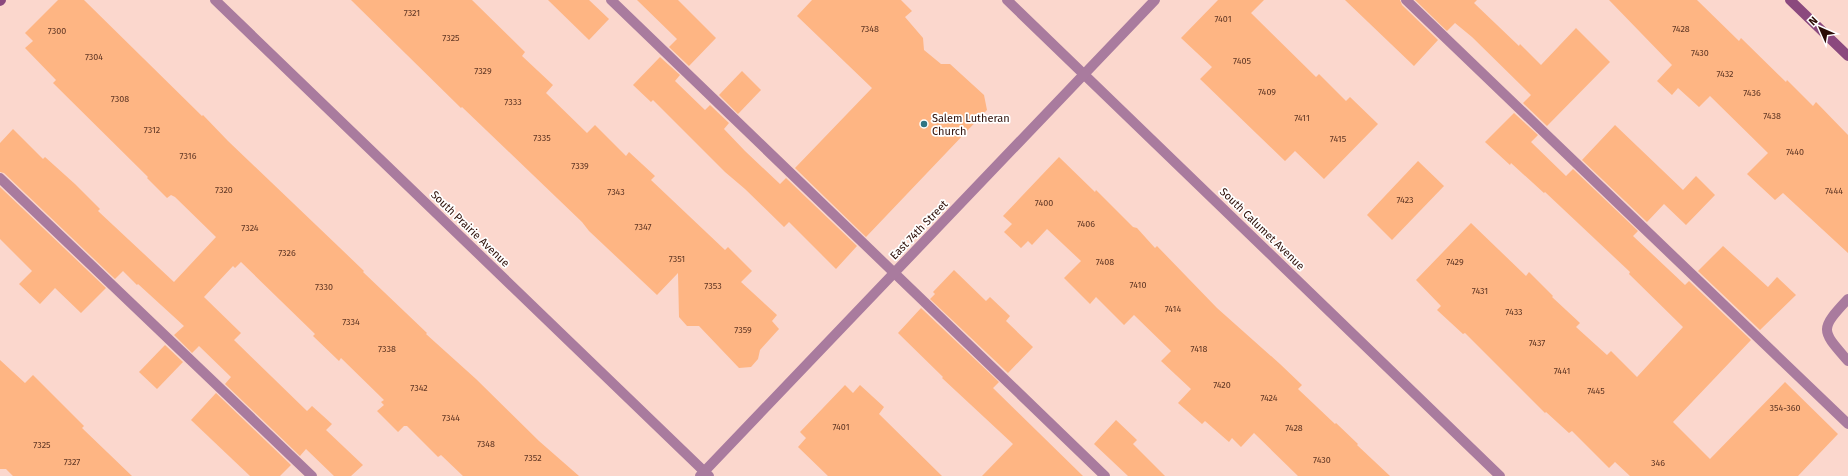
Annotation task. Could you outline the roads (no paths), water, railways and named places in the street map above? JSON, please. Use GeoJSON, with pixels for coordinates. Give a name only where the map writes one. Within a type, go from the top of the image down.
{"type":"FeatureCollection","features":[{"type":"Feature","properties":{"kind":"street","name":"South Prairie Avenue"},"geometry":{"type":"LineString","coordinates":[[215,0],[704,475]]}},
{"type":"Feature","properties":{"kind":"street"},"geometry":{"type":"LineString","coordinates":[[611,0],[1105,476]]}},
{"type":"Feature","properties":{"kind":"street","name":"South Calumet Avenue"},"geometry":{"type":"LineString","coordinates":[[1007,0],[1500,476]]}},
{"type":"Feature","properties":{"kind":"street","name":"East 74th Street"},"geometry":{"type":"LineString","coordinates":[[704,475],[1154,0]]}},
{"type":"Feature","properties":{"kind":"street"},"geometry":{"type":"LineString","coordinates":[[1406,0],[1848,424]]}},
{"type":"Feature","properties":{"kind":"street"},"geometry":{"type":"LineString","coordinates":[[1790,0],[1848,56]]}},
{"type":"Feature","properties":{"kind":"street"},"geometry":{"type":"LineString","coordinates":[[0,178],[312,476]]}},
{"type":"Feature","properties":{"kind":"street"},"geometry":{"type":"LineString","coordinates":[[1848,299],[1830,318],[1826,327],[1829,339],[1848,361]]}},
{"type":"Feature","properties":{"kind":"place","name":"Salem Lutheran Church"},"geometry":{"type":"Point","coordinates":[924,124]}}]}
